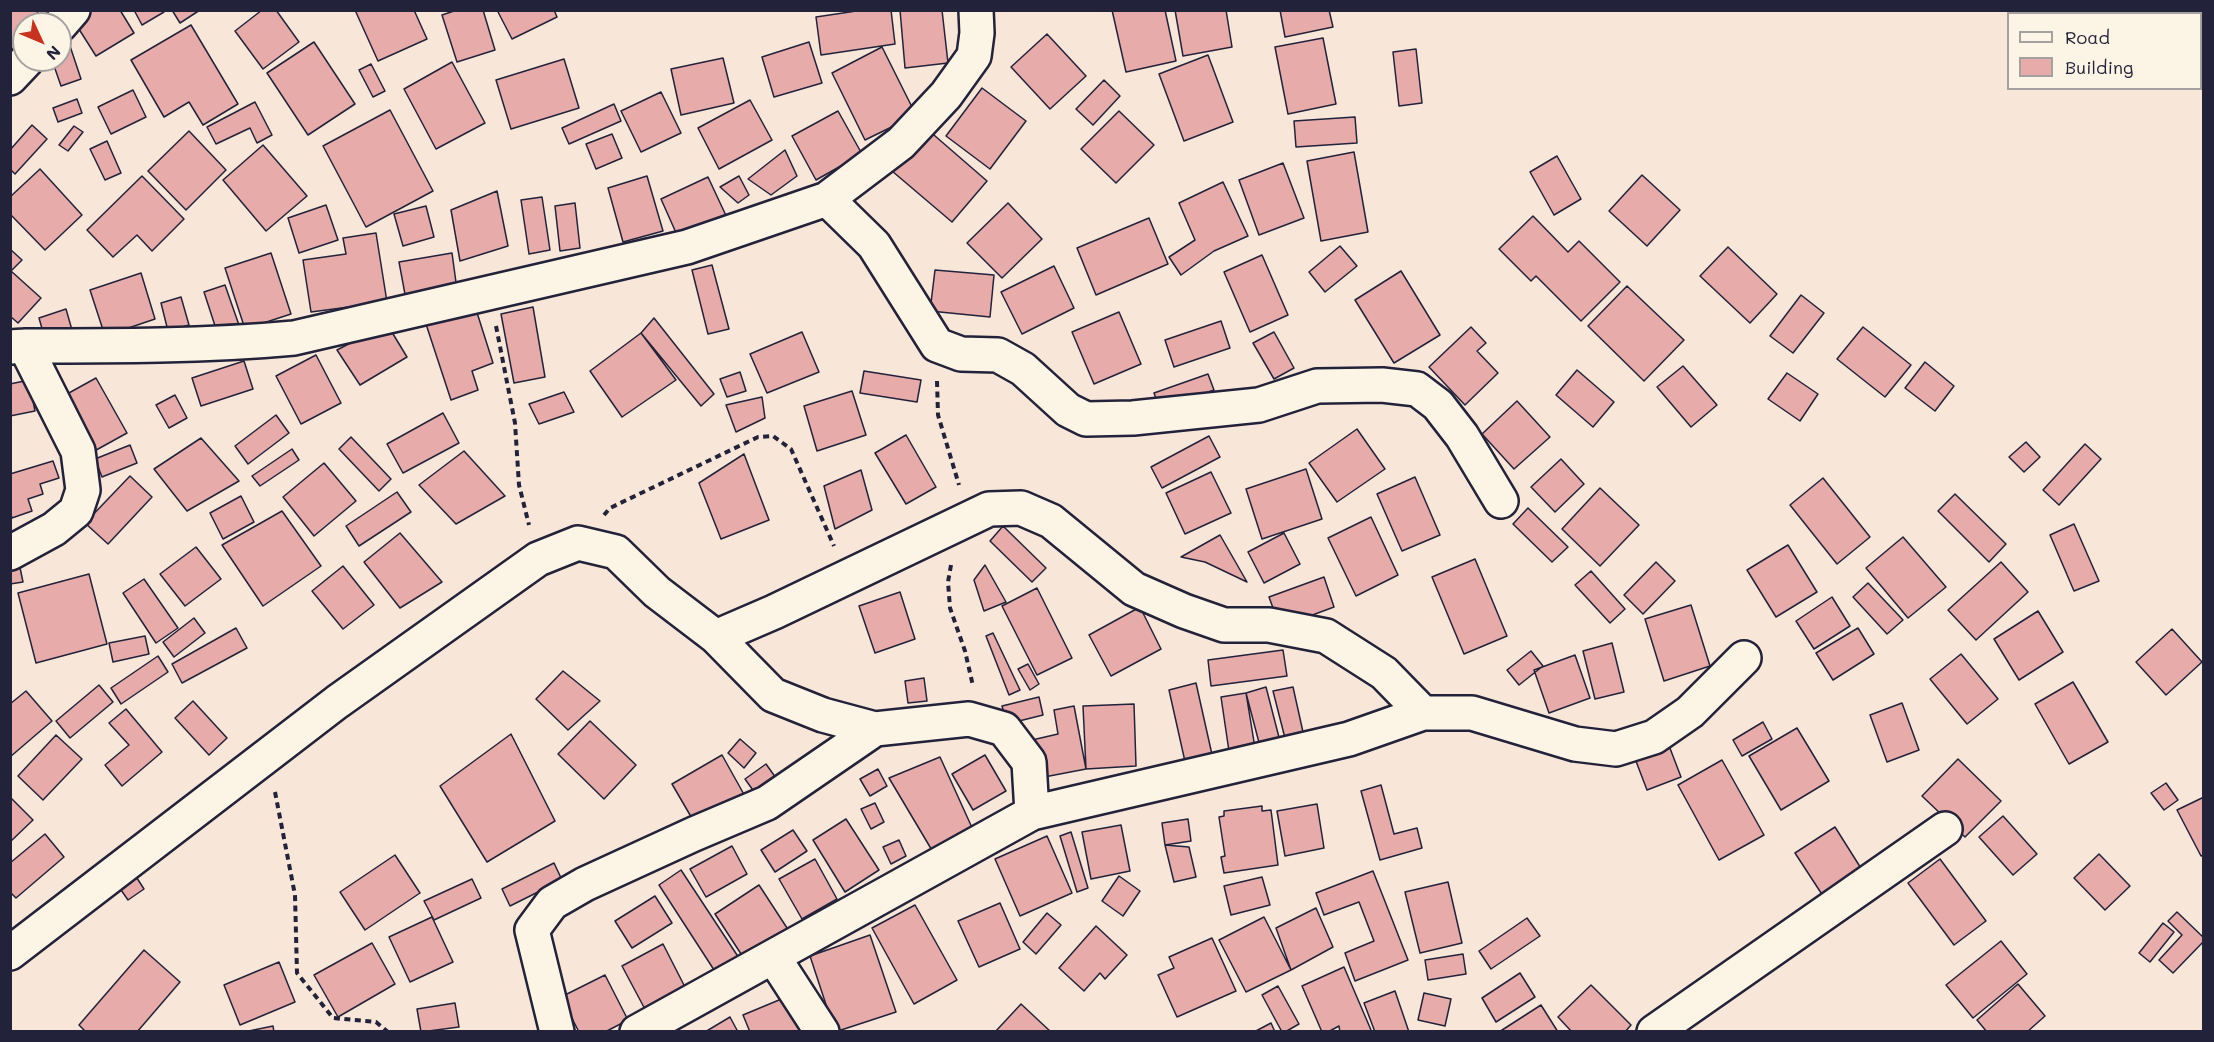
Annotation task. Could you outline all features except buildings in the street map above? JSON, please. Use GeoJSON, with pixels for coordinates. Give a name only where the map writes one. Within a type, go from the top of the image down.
{"type":"FeatureCollection","features":[{"type":"Feature","properties":{"kind":"street"},"geometry":{"type":"LineString","coordinates":[[10,553],[54,529],[76,511],[83,490],[78,450],[18,346],[168,346],[230,344],[294,338],[687,247],[827,199],[901,143],[946,95],[974,56],[977,33],[976,10]]}},
{"type":"Feature","properties":{"kind":"street"},"geometry":{"type":"LineString","coordinates":[[827,199],[874,245],[937,345],[961,354],[998,355],[1023,369],[1068,410],[1086,419],[1133,418],[1259,405],[1317,386],[1382,385],[1417,389],[1438,405],[1462,436],[1501,501]]}},
{"type":"Feature","properties":{"kind":"street"},"geometry":{"type":"LineString","coordinates":[[716,637],[989,509],[1021,508],[1051,520],[1134,589],[1184,611],[1224,625],[1269,625],[1326,636],[1384,673],[1423,713]]}},
{"type":"Feature","properties":{"kind":"street"},"geometry":{"type":"LineString","coordinates":[[10,953],[337,702],[538,559],[578,543],[616,552],[657,592],[716,637],[773,695],[823,714],[875,729],[969,719],[1004,729],[1029,762],[1032,813]]}},
{"type":"Feature","properties":{"kind":"street"},"geometry":{"type":"LineString","coordinates":[[637,1032],[1032,813],[1349,739],[1423,713],[1472,713],[1575,744],[1616,749],[1654,737],[1690,712],[1744,658]]}},
{"type":"Feature","properties":{"kind":"street"},"geometry":{"type":"LineString","coordinates":[[557,1032],[532,930],[552,903],[585,884],[767,803],[875,729]]}},
{"type":"Feature","properties":{"kind":"street"},"geometry":{"type":"LineString","coordinates":[[1654,1032],[1945,829]]}},
{"type":"Feature","properties":{"kind":"street"},"geometry":{"type":"LineString","coordinates":[[774,958],[822,1032]]}},
{"type":"Feature","properties":{"kind":"path"},"geometry":{"type":"LineString","coordinates":[[491,293],[499,351],[515,423],[519,485],[538,559]]}},
{"type":"Feature","properties":{"kind":"path"},"geometry":{"type":"LineString","coordinates":[[937,345],[938,415],[963,522],[948,582],[950,608],[965,651],[973,685],[969,719]]}},
{"type":"Feature","properties":{"kind":"path"},"geometry":{"type":"LineString","coordinates":[[578,543],[610,508],[758,437],[773,436],[783,441],[795,456],[847,577]]}},
{"type":"Feature","properties":{"kind":"path"},"geometry":{"type":"LineString","coordinates":[[268,756],[295,895],[297,973],[333,1018],[376,1022],[388,1032]]}}]}
